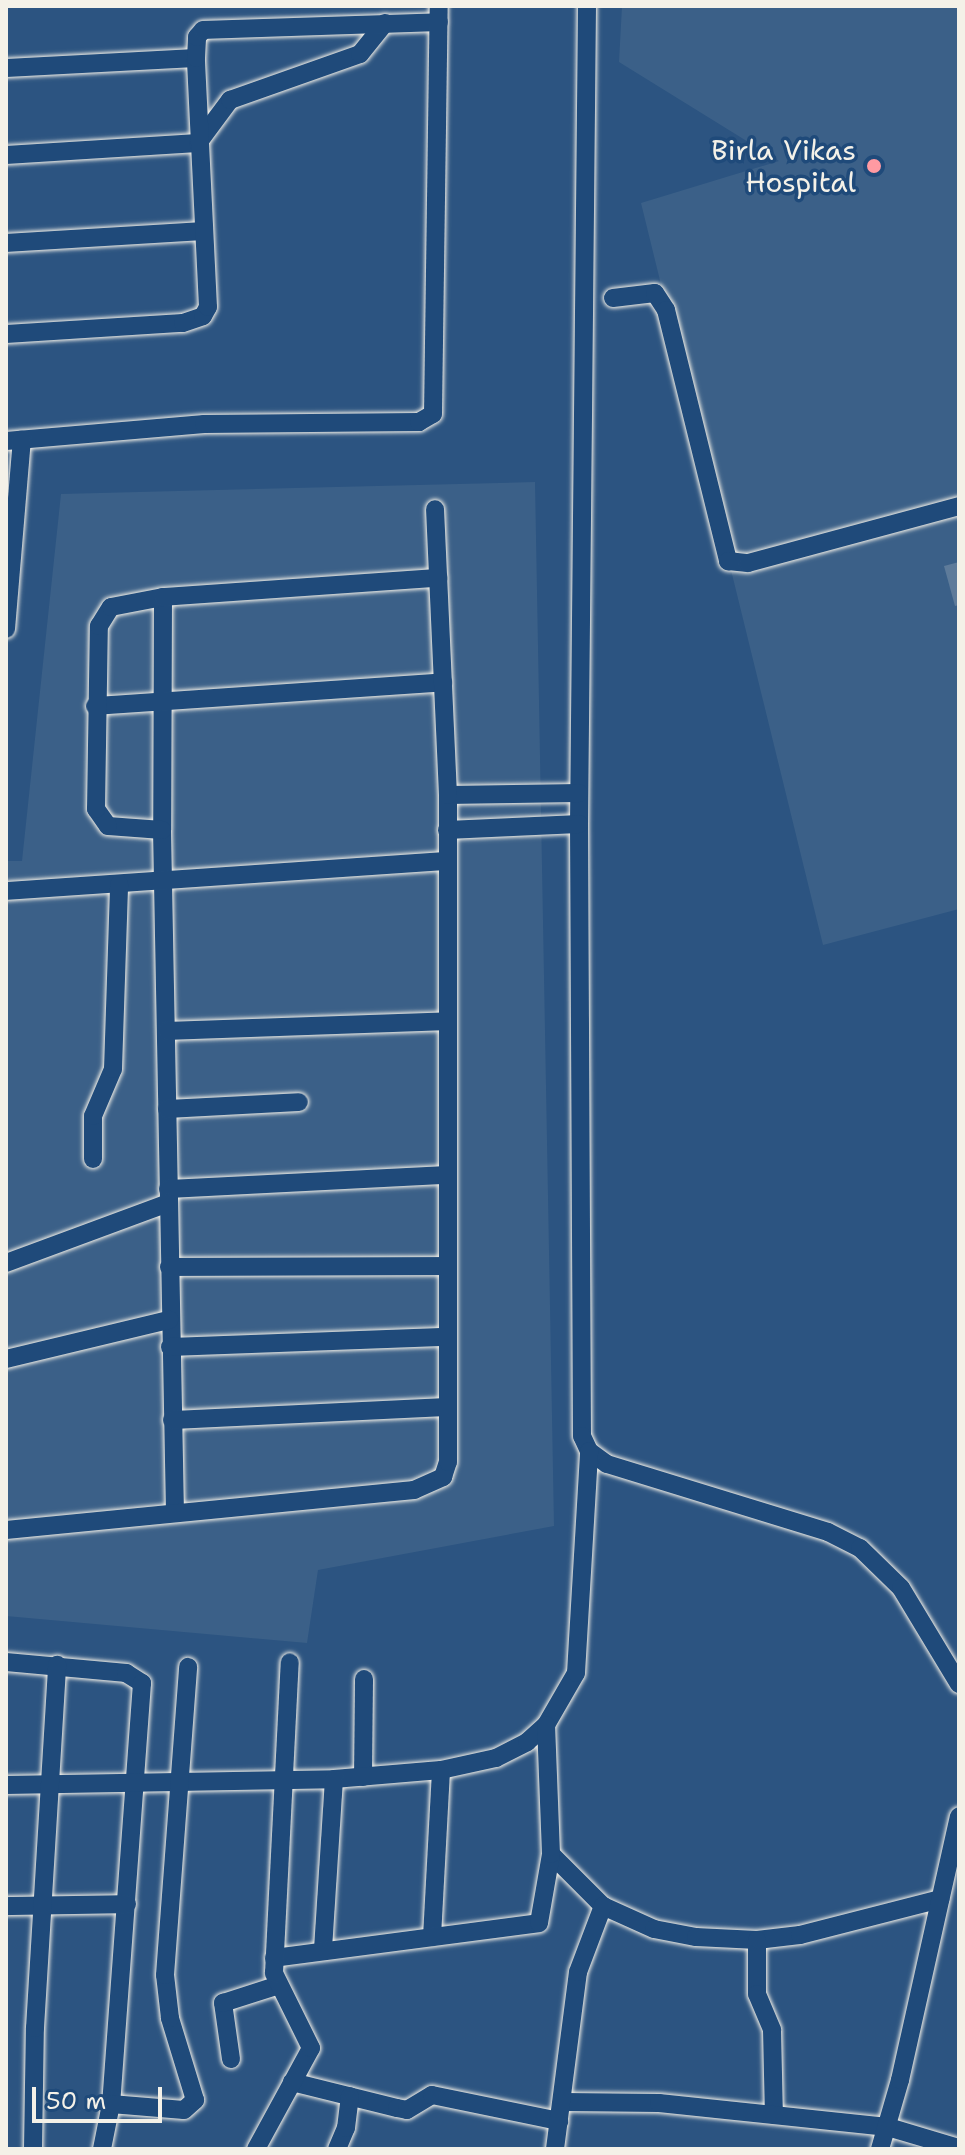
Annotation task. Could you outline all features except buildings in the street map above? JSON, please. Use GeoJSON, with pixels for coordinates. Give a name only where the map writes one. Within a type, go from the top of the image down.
{"type":"FeatureCollection","features":[{"type":"Feature","properties":{"kind":"street"},"geometry":{"type":"LineString","coordinates":[[6,1785],[284,1782],[441,1770],[496,1758],[546,1725],[576,1673],[589,1451],[582,1436],[579,824],[587,6]]}},
{"type":"Feature","properties":{"kind":"street"},"geometry":{"type":"LineString","coordinates":[[6,334],[195,322],[208,307],[198,143],[197,37],[214,27],[385,23],[439,14],[433,414],[419,422],[204,424],[14,440],[6,629]]}},
{"type":"Feature","properties":{"kind":"street"},"geometry":{"type":"LineString","coordinates":[[6,155],[198,143],[230,100],[360,54],[385,23]]}},
{"type":"Feature","properties":{"kind":"street"},"geometry":{"type":"LineString","coordinates":[[6,68],[196,58]]}},
{"type":"Feature","properties":{"kind":"street"},"geometry":{"type":"LineString","coordinates":[[6,243],[203,231]]}},
{"type":"Feature","properties":{"kind":"street"},"geometry":{"type":"LineString","coordinates":[[613,298],[655,293],[666,310],[728,561],[748,563],[959,506]]}},
{"type":"Feature","properties":{"kind":"street"},"geometry":{"type":"LineString","coordinates":[[6,1530],[432,1485],[443,1477],[448,1462],[448,795],[435,509]]}},
{"type":"Feature","properties":{"kind":"street"},"geometry":{"type":"LineString","coordinates":[[162,830],[108,826],[100,819],[95,706],[102,615],[123,601],[438,578]]}},
{"type":"Feature","properties":{"kind":"street"},"geometry":{"type":"LineString","coordinates":[[163,597],[166,705],[162,830],[166,881],[169,1320],[175,1512]]}},
{"type":"Feature","properties":{"kind":"street"},"geometry":{"type":"LineString","coordinates":[[95,706],[166,705],[443,682]]}},
{"type":"Feature","properties":{"kind":"street"},"geometry":{"type":"LineString","coordinates":[[448,795],[579,793]]}},
{"type":"Feature","properties":{"kind":"street"},"geometry":{"type":"LineString","coordinates":[[447,830],[579,824]]}},
{"type":"Feature","properties":{"kind":"street"},"geometry":{"type":"LineString","coordinates":[[6,891],[447,861]]}},
{"type":"Feature","properties":{"kind":"street"},"geometry":{"type":"LineString","coordinates":[[93,1159],[93,1116],[113,1069],[119,884]]}},
{"type":"Feature","properties":{"kind":"street"},"geometry":{"type":"LineString","coordinates":[[167,1031],[448,1021]]}},
{"type":"Feature","properties":{"kind":"street"},"geometry":{"type":"LineString","coordinates":[[167,1109],[299,1102]]}},
{"type":"Feature","properties":{"kind":"street"},"geometry":{"type":"LineString","coordinates":[[6,1263],[168,1196],[448,1175]]}},
{"type":"Feature","properties":{"kind":"street"},"geometry":{"type":"LineString","coordinates":[[169,1267],[448,1266]]}},
{"type":"Feature","properties":{"kind":"street"},"geometry":{"type":"LineString","coordinates":[[6,1359],[169,1320]]}},
{"type":"Feature","properties":{"kind":"street"},"geometry":{"type":"LineString","coordinates":[[170,1347],[448,1337]]}},
{"type":"Feature","properties":{"kind":"street"},"geometry":{"type":"LineString","coordinates":[[172,1420],[448,1407]]}},
{"type":"Feature","properties":{"kind":"street"},"geometry":{"type":"LineString","coordinates":[[589,1451],[607,1464],[828,1532],[860,1548],[901,1588],[959,1684]]}},
{"type":"Feature","properties":{"kind":"street"},"geometry":{"type":"LineString","coordinates":[[6,1662],[126,1673],[142,1683],[137,1784],[111,2104],[102,2149]]}},
{"type":"Feature","properties":{"kind":"street"},"geometry":{"type":"LineString","coordinates":[[256,2149],[311,2048],[276,1986],[274,1958],[290,1662]]}},
{"type":"Feature","properties":{"kind":"street"},"geometry":{"type":"LineString","coordinates":[[33,2149],[42,1906],[57,1665]]}},
{"type":"Feature","properties":{"kind":"street"},"geometry":{"type":"LineString","coordinates":[[111,2104],[184,2110],[195,2100],[166,2000],[188,1667]]}},
{"type":"Feature","properties":{"kind":"street"},"geometry":{"type":"LineString","coordinates":[[363,1777],[364,1679]]}},
{"type":"Feature","properties":{"kind":"street"},"geometry":{"type":"LineString","coordinates":[[274,1958],[323,1949],[539,1923],[551,1854],[546,1725]]}},
{"type":"Feature","properties":{"kind":"street"},"geometry":{"type":"LineString","coordinates":[[432,1937],[441,1770]]}},
{"type":"Feature","properties":{"kind":"street"},"geometry":{"type":"LineString","coordinates":[[323,1949],[334,1779]]}},
{"type":"Feature","properties":{"kind":"street"},"geometry":{"type":"LineString","coordinates":[[880,2149],[888,2127],[959,1817]]}},
{"type":"Feature","properties":{"kind":"street"},"geometry":{"type":"LineString","coordinates":[[551,1854],[603,1906],[654,1929],[757,1940],[800,1935],[940,1899]]}},
{"type":"Feature","properties":{"kind":"street"},"geometry":{"type":"LineString","coordinates":[[6,1906],[127,1904]]}},
{"type":"Feature","properties":{"kind":"street"},"geometry":{"type":"LineString","coordinates":[[555,2149],[564,2102],[580,1962],[603,1906]]}},
{"type":"Feature","properties":{"kind":"street"},"geometry":{"type":"LineString","coordinates":[[757,1940],[757,1994],[772,2030],[774,2115]]}},
{"type":"Feature","properties":{"kind":"street"},"geometry":{"type":"LineString","coordinates":[[231,2059],[221,2022],[223,2003],[276,1986]]}},
{"type":"Feature","properties":{"kind":"street"},"geometry":{"type":"LineString","coordinates":[[292,2082],[407,2110],[432,2095],[559,2121]]}},
{"type":"Feature","properties":{"kind":"street"},"geometry":{"type":"LineString","coordinates":[[337,2149],[346,2128],[350,2096]]}},
{"type":"Feature","properties":{"kind":"street"},"geometry":{"type":"LineString","coordinates":[[564,2102],[659,2103],[888,2127],[959,2148]]}},
{"type":"Feature","properties":{"kind":"shaded area"},"geometry":{"type":"Polygon","coordinates":[[[622,6],[959,6],[959,909],[823,945],[641,203],[779,161],[619,62],[622,6]]]}},
{"type":"Feature","properties":{"kind":"shaded area"},"geometry":{"type":"Polygon","coordinates":[[[535,482],[554,1526],[318,1570],[307,1643],[6,1616],[6,861],[22,861],[61,494],[535,482]]]}},
{"type":"Feature","properties":{"kind":"place","name":"Birla Vikas Hospital"},"geometry":{"type":"Point","coordinates":[874,166]}}]}
